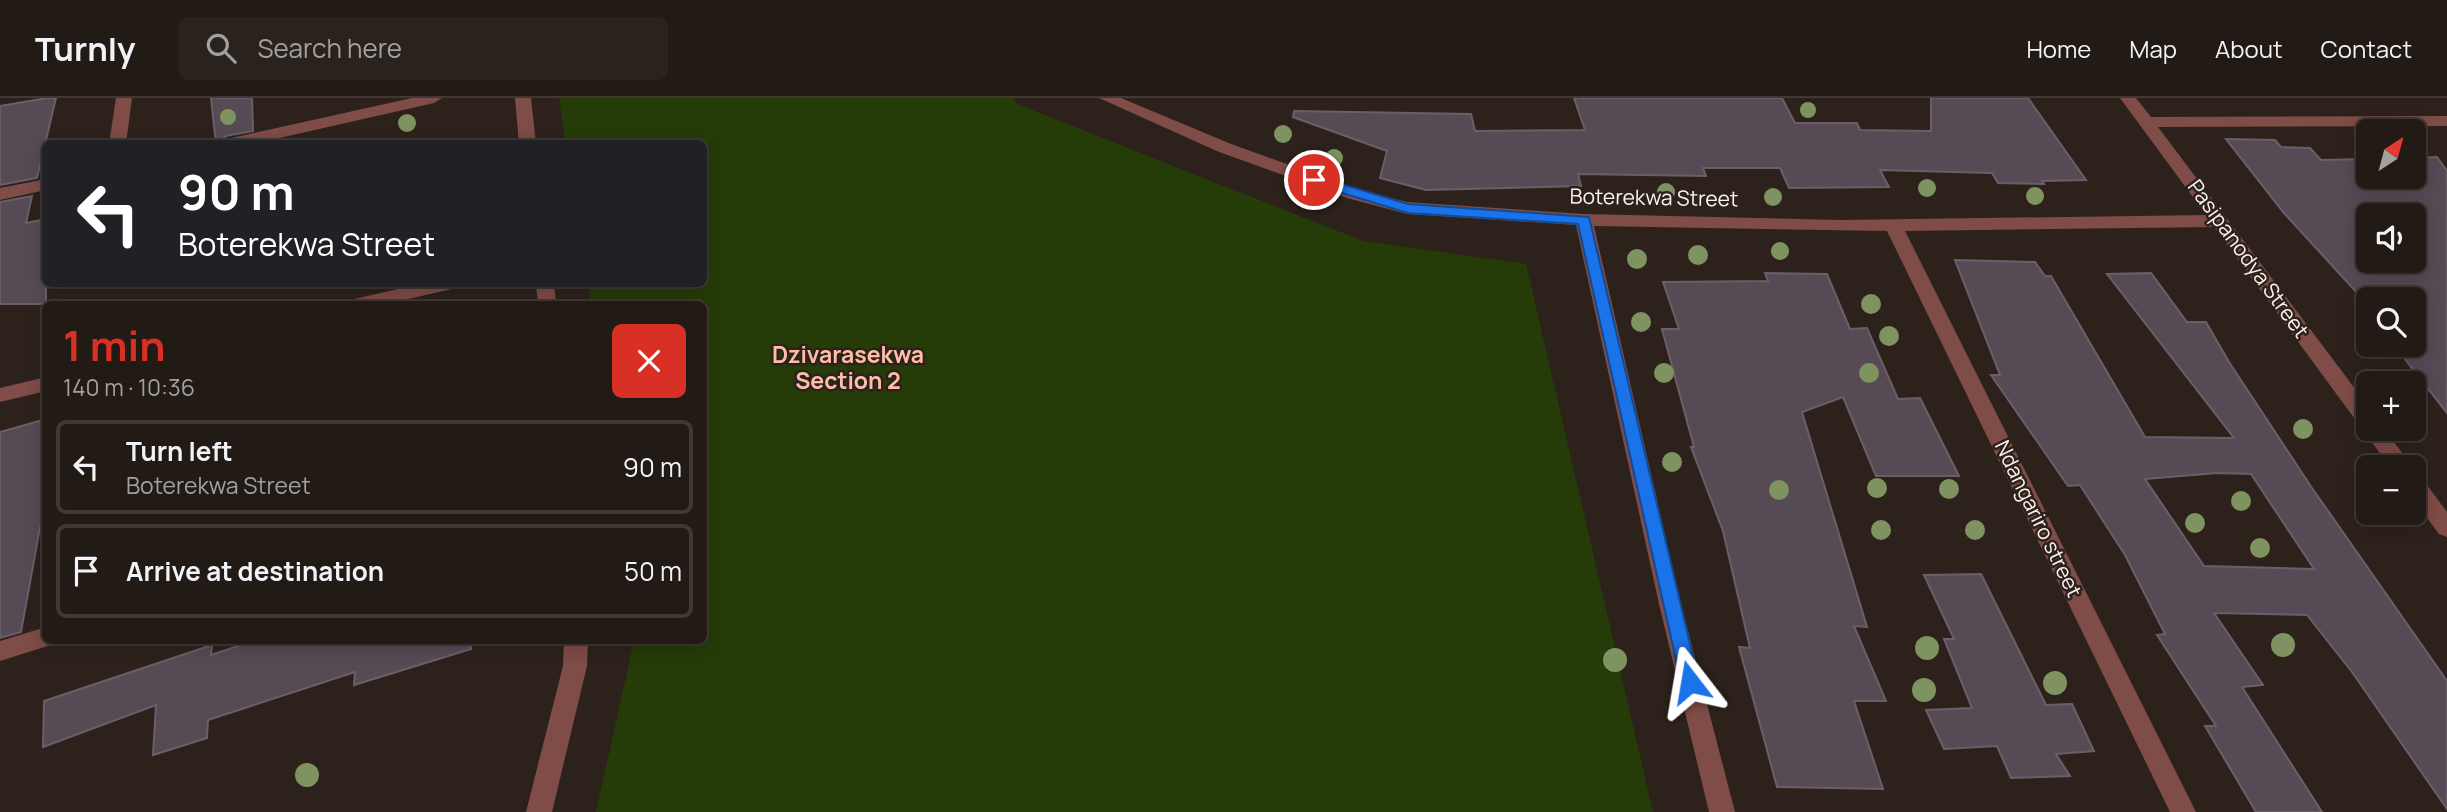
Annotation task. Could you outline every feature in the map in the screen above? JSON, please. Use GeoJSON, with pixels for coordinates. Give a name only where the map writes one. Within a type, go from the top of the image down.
{"type":"FeatureCollection","features":[{"type":"Feature","properties":{"kind":"street"},"geometry":{"type":"LineString","coordinates":[[118,140],[124,98]]}},
{"type":"Feature","properties":{"kind":"street"},"geometry":{"type":"LineString","coordinates":[[523,98],[528,140]]}},
{"type":"Feature","properties":{"kind":"street","name":"Boterekwa Street"},"geometry":{"type":"LineString","coordinates":[[1107,98],[1225,148],[1353,194],[1432,211],[1584,220],[1893,226],[2220,221]]}},
{"type":"Feature","properties":{"kind":"street","name":"Pasipanodya Street"},"geometry":{"type":"LineString","coordinates":[[2128,98],[2356,405]]}},
{"type":"Feature","properties":{"kind":"street"},"geometry":{"type":"LineString","coordinates":[[245,140],[428,99]]}},
{"type":"Feature","properties":{"kind":"street"},"geometry":{"type":"LineString","coordinates":[[2147,122],[2447,121]]}},
{"type":"Feature","properties":{"kind":"street"},"geometry":{"type":"LineString","coordinates":[[0,194],[42,185]]}},
{"type":"Feature","properties":{"kind":"street"},"geometry":{"type":"LineString","coordinates":[[1584,220],[1670,604],[1722,812]]}},
{"type":"Feature","properties":{"kind":"street","name":"Ndangariro street"},"geometry":{"type":"LineString","coordinates":[[1893,226],[2183,812]]}},
{"type":"Feature","properties":{"kind":"street"},"geometry":{"type":"LineString","coordinates":[[374,301],[432,287]]}},
{"type":"Feature","properties":{"kind":"street"},"geometry":{"type":"LineString","coordinates":[[0,395],[42,385]]}},
{"type":"Feature","properties":{"kind":"street"},"geometry":{"type":"LineString","coordinates":[[2382,441],[2393,455]]}},
{"type":"Feature","properties":{"kind":"street"},"geometry":{"type":"LineString","coordinates":[[2426,500],[2447,528]]}},
{"type":"Feature","properties":{"kind":"street"},"geometry":{"type":"LineString","coordinates":[[0,650],[42,638]]}},
{"type":"Feature","properties":{"kind":"street"},"geometry":{"type":"LineString","coordinates":[[539,812],[575,666],[576,644]]}},
{"type":"Feature","properties":{"kind":"green space"},"geometry":{"type":"Polygon","coordinates":[[[559,98],[1014,98],[1017,104],[1363,241],[1526,264],[1653,812],[596,812],[633,644],[707,644],[707,301],[591,301],[588,287],[707,287],[707,140],[566,140],[559,98]]]}},
{"type":"Feature","properties":{"kind":"building"},"geometry":{"type":"Polygon","coordinates":[[[56,98],[46,140],[42,140],[42,157],[37,178],[0,185],[0,106],[56,98]]]}},
{"type":"Feature","properties":{"kind":"building"},"geometry":{"type":"Polygon","coordinates":[[[211,98],[252,98],[253,131],[216,140],[211,98]]]}},
{"type":"Feature","properties":{"kind":"building"},"geometry":{"type":"Polygon","coordinates":[[[1574,98],[1782,98],[1795,123],[1857,123],[1860,130],[1931,131],[1931,98],[2028,98],[2086,180],[2042,181],[2044,184],[1998,183],[1992,173],[1880,170],[1889,187],[1789,188],[1780,168],[1703,168],[1706,176],[1578,174],[1581,186],[1426,190],[1380,178],[1387,151],[1293,117],[1294,111],[1471,114],[1475,131],[1585,130],[1574,98]]]}},
{"type":"Feature","properties":{"kind":"building"},"geometry":{"type":"Polygon","coordinates":[[[2226,139],[2275,140],[2281,147],[2310,148],[2321,160],[2356,159],[2356,189],[2426,189],[2426,157],[2437,157],[2447,171],[2447,413],[2426,386],[2426,371],[2414,371],[2403,357],[2426,357],[2426,287],[2356,287],[2356,292],[2284,213],[2226,139]]]}},
{"type":"Feature","properties":{"kind":"building"},"geometry":{"type":"Polygon","coordinates":[[[32,196],[26,223],[42,220],[42,287],[46,287],[46,301],[42,301],[42,304],[0,304],[0,202],[32,196]]]}},
{"type":"Feature","properties":{"kind":"building"},"geometry":{"type":"Polygon","coordinates":[[[1955,260],[2035,262],[2045,276],[2051,276],[2145,437],[2234,438],[2107,274],[2151,273],[2187,322],[2206,322],[2229,362],[2312,488],[2447,681],[2447,809],[2352,672],[2307,615],[2214,613],[2263,685],[2242,687],[2322,812],[2256,812],[2205,726],[2216,726],[2157,635],[2165,634],[2125,555],[2080,485],[2068,486],[1991,375],[2000,375],[1955,260]],[[2217,473],[2145,479],[2204,566],[2314,569],[2251,474],[2217,473]]]}},
{"type":"Feature","properties":{"kind":"building"},"geometry":{"type":"Polygon","coordinates":[[[1765,273],[1827,274],[1850,329],[1867,328],[1898,399],[1920,398],[1959,476],[1876,476],[1843,397],[1802,412],[1867,627],[1854,626],[1886,701],[1854,701],[1883,789],[1777,787],[1739,647],[1750,648],[1723,531],[1691,447],[1694,447],[1662,329],[1679,329],[1663,282],[1768,281],[1765,273]]]}},
{"type":"Feature","properties":{"kind":"building"},"geometry":{"type":"Polygon","coordinates":[[[42,420],[42,516],[21,632],[0,638],[0,432],[42,420]]]}},
{"type":"Feature","properties":{"kind":"building"},"geometry":{"type":"Polygon","coordinates":[[[1981,574],[2046,705],[2072,704],[2094,751],[2056,754],[2070,776],[2011,778],[1997,746],[1944,749],[1926,710],[1972,708],[1944,639],[1954,639],[1924,575],[1981,574]]]}},
{"type":"Feature","properties":{"kind":"building"},"geometry":{"type":"Polygon","coordinates":[[[244,644],[470,644],[471,649],[354,685],[355,672],[208,720],[207,738],[153,755],[156,705],[43,747],[44,701],[212,645],[211,655],[244,644]]]}},
{"type":"Feature","properties":{"kind":"district","name":"Dzivarasekwa Section 2"},"geometry":{"type":"Point","coordinates":[848,368]}},
{"type":"Feature","properties":{"kind":"route"},"geometry":{"type":"LineString","coordinates":[[1314,180],[1353,194],[1408,208],[1584,220],[1690,682]]}}]}
